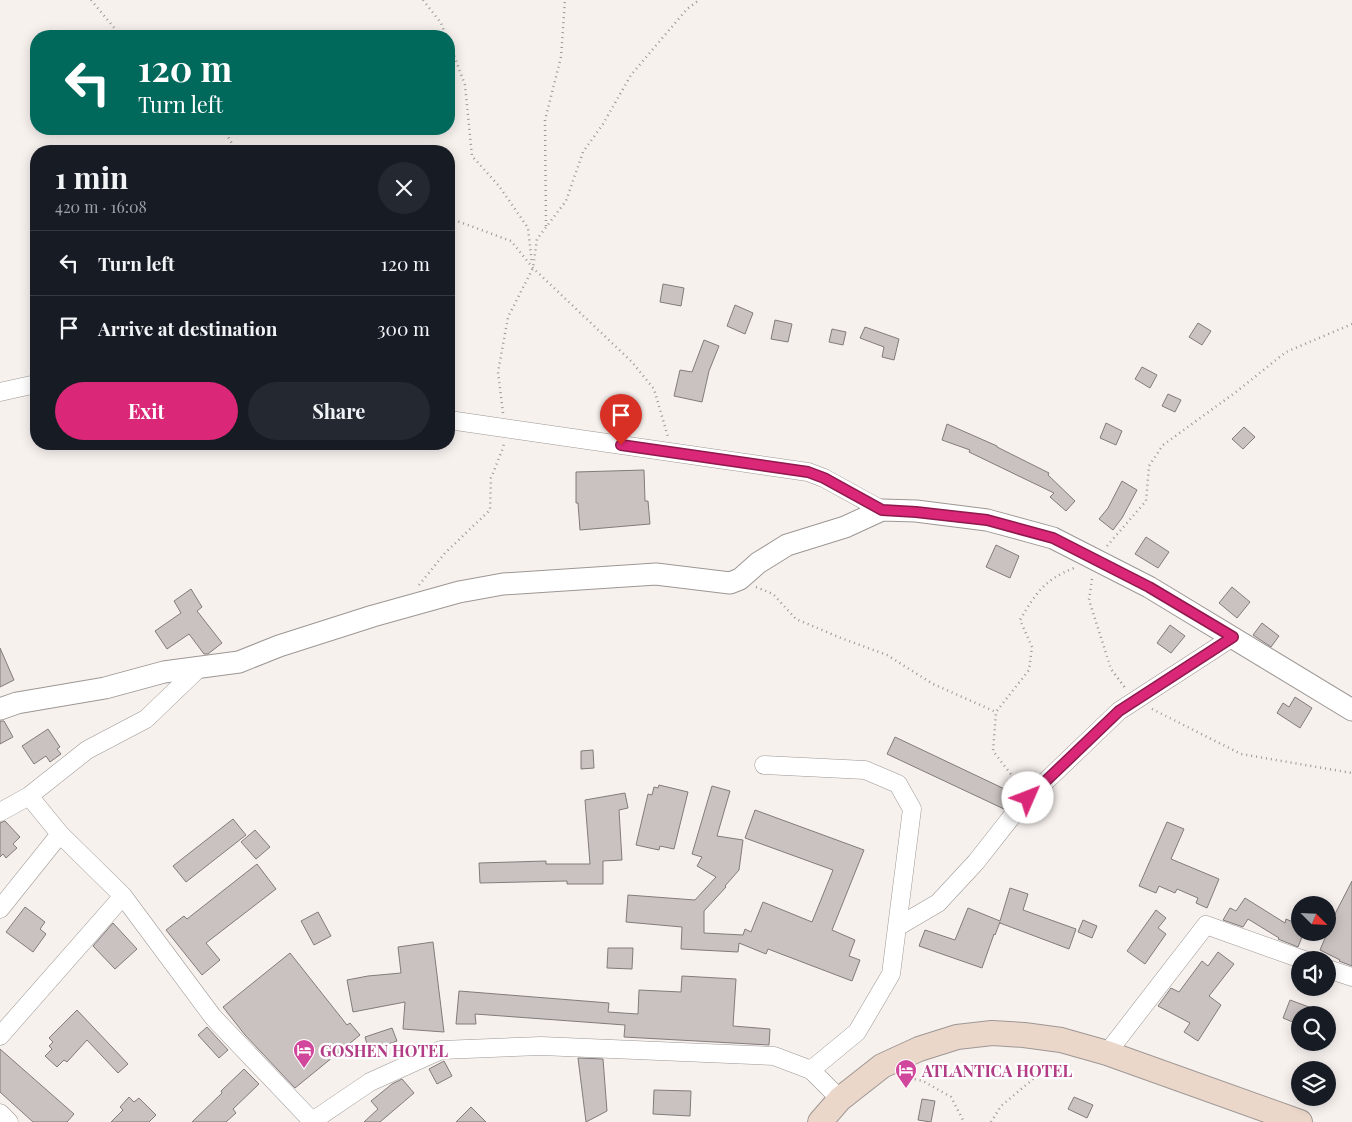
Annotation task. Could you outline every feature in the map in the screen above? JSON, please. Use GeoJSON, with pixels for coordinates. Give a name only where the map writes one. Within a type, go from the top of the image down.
{"type":"FeatureCollection","features":[{"type":"Feature","properties":{"kind":"main road"},"geometry":{"type":"LineString","coordinates":[[820,1122],[840,1099],[882,1066],[919,1049],[956,1037],[992,1033],[1062,1040],[1107,1053],[1300,1122]]}},
{"type":"Feature","properties":{"kind":"street"},"geometry":{"type":"LineString","coordinates":[[0,392],[30,385]]}},
{"type":"Feature","properties":{"kind":"street"},"geometry":{"type":"LineString","coordinates":[[455,421],[808,472],[824,478],[882,510],[987,520],[1053,538],[1149,587],[1352,710]]}},
{"type":"Feature","properties":{"kind":"street"},"geometry":{"type":"LineString","coordinates":[[0,709],[17,703],[105,688],[164,672],[239,662],[279,646],[399,609],[459,592],[503,584],[656,574],[730,583],[740,579],[758,563],[787,545],[845,527],[882,510]]}},
{"type":"Feature","properties":{"kind":"street"},"geometry":{"type":"LineString","coordinates":[[897,927],[938,903],[976,862],[1020,806],[1119,711],[1233,637]]}},
{"type":"Feature","properties":{"kind":"street"},"geometry":{"type":"LineString","coordinates":[[0,812],[29,796],[87,750],[146,719],[200,667]]}},
{"type":"Feature","properties":{"kind":"street"},"geometry":{"type":"LineString","coordinates":[[764,765],[865,770],[898,784],[912,809],[891,974],[857,1032],[811,1070]]}},
{"type":"Feature","properties":{"kind":"street"},"geometry":{"type":"LineString","coordinates":[[29,796],[60,834],[123,896],[214,1016],[311,1122],[370,1082],[441,1050],[541,1046],[774,1056],[811,1070],[840,1099]]}},
{"type":"Feature","properties":{"kind":"street"},"geometry":{"type":"LineString","coordinates":[[0,909],[60,834]]}},
{"type":"Feature","properties":{"kind":"street"},"geometry":{"type":"LineString","coordinates":[[0,1036],[123,896]]}},
{"type":"Feature","properties":{"kind":"street"},"geometry":{"type":"LineString","coordinates":[[1107,1053],[1206,925],[1291,955]]}},
{"type":"Feature","properties":{"kind":"street"},"geometry":{"type":"LineString","coordinates":[[1336,971],[1352,977]]}},
{"type":"Feature","properties":{"kind":"street"},"geometry":{"type":"LineString","coordinates":[[0,1113],[10,1122]]}},
{"type":"Feature","properties":{"kind":"path"},"geometry":{"type":"LineString","coordinates":[[91,0],[116,30]]}},
{"type":"Feature","properties":{"kind":"path"},"geometry":{"type":"LineString","coordinates":[[423,0],[442,23],[444,30]]}},
{"type":"Feature","properties":{"kind":"path"},"geometry":{"type":"LineString","coordinates":[[546,227],[546,120],[561,56],[565,0]]}},
{"type":"Feature","properties":{"kind":"path"},"geometry":{"type":"LineString","coordinates":[[399,609],[445,553],[490,510],[491,478],[503,448],[504,428],[498,372],[508,317],[533,268],[537,239],[566,201],[583,152],[603,124],[631,76],[687,9],[699,0]]}},
{"type":"Feature","properties":{"kind":"path"},"geometry":{"type":"LineString","coordinates":[[455,58],[465,86],[472,156],[499,186],[528,228],[533,268]]}},
{"type":"Feature","properties":{"kind":"path"},"geometry":{"type":"LineString","coordinates":[[455,220],[511,241],[533,268],[632,362],[654,389],[673,453]]}},
{"type":"Feature","properties":{"kind":"path"},"geometry":{"type":"LineString","coordinates":[[1028,798],[993,751],[996,712],[1029,670],[1032,647],[1020,620],[1035,595],[1056,576],[1095,560],[1146,502],[1150,466],[1163,445],[1236,392],[1286,352],[1352,324]]}},
{"type":"Feature","properties":{"kind":"path"},"geometry":{"type":"LineString","coordinates":[[1095,560],[1089,600],[1111,669],[1135,700],[1241,754],[1352,772]]}},
{"type":"Feature","properties":{"kind":"path"},"geometry":{"type":"LineString","coordinates":[[740,579],[773,594],[796,619],[888,655],[933,684],[996,712]]}},
{"type":"Feature","properties":{"kind":"path"},"geometry":{"type":"LineString","coordinates":[[991,1122],[1001,1106],[1038,1075],[1072,1064]]}},
{"type":"Feature","properties":{"kind":"path"},"geometry":{"type":"LineString","coordinates":[[904,1077],[924,1081],[951,1097],[964,1122]]}},
{"type":"Feature","properties":{"kind":"building"},"geometry":{"type":"Polygon","coordinates":[[[663,284],[684,288],[681,306],[660,302],[663,284]]]}},
{"type":"Feature","properties":{"kind":"building"},"geometry":{"type":"Polygon","coordinates":[[[735,305],[753,313],[745,334],[727,326],[735,305]]]}},
{"type":"Feature","properties":{"kind":"building"},"geometry":{"type":"Polygon","coordinates":[[[775,320],[792,324],[788,342],[771,339],[775,320]]]}},
{"type":"Feature","properties":{"kind":"building"},"geometry":{"type":"Polygon","coordinates":[[[1198,323],[1211,331],[1202,345],[1189,337],[1198,323]]]}},
{"type":"Feature","properties":{"kind":"building"},"geometry":{"type":"Polygon","coordinates":[[[865,327],[899,339],[894,360],[882,357],[884,347],[860,338],[865,327]]]}},
{"type":"Feature","properties":{"kind":"building"},"geometry":{"type":"Polygon","coordinates":[[[832,329],[846,332],[843,345],[829,342],[832,329]]]}},
{"type":"Feature","properties":{"kind":"building"},"geometry":{"type":"Polygon","coordinates":[[[704,340],[719,346],[709,371],[702,402],[674,396],[680,370],[692,372],[704,340]]]}},
{"type":"Feature","properties":{"kind":"building"},"geometry":{"type":"Polygon","coordinates":[[[1142,367],[1157,375],[1150,388],[1135,379],[1142,367]]]}},
{"type":"Feature","properties":{"kind":"building"},"geometry":{"type":"Polygon","coordinates":[[[1168,394],[1181,400],[1175,412],[1162,406],[1168,394]]]}},
{"type":"Feature","properties":{"kind":"building"},"geometry":{"type":"Polygon","coordinates":[[[1106,423],[1122,431],[1116,445],[1100,438],[1106,423]]]}},
{"type":"Feature","properties":{"kind":"building"},"geometry":{"type":"Polygon","coordinates":[[[947,424],[997,446],[1049,473],[1048,475],[1075,501],[1066,511],[1050,497],[1054,493],[969,452],[970,450],[942,440],[947,424]]]}},
{"type":"Feature","properties":{"kind":"building"},"geometry":{"type":"Polygon","coordinates":[[[1244,427],[1255,437],[1243,449],[1232,439],[1244,427]]]}},
{"type":"Feature","properties":{"kind":"building"},"geometry":{"type":"Polygon","coordinates":[[[644,470],[645,501],[648,501],[650,524],[580,530],[578,503],[576,503],[576,472],[644,470]]]}},
{"type":"Feature","properties":{"kind":"building"},"geometry":{"type":"Polygon","coordinates":[[[1122,481],[1137,490],[1122,518],[1113,530],[1099,519],[1108,508],[1122,481]]]}},
{"type":"Feature","properties":{"kind":"building"},"geometry":{"type":"Polygon","coordinates":[[[1146,537],[1169,552],[1158,568],[1135,554],[1146,537]]]}},
{"type":"Feature","properties":{"kind":"building"},"geometry":{"type":"Polygon","coordinates":[[[996,545],[1019,556],[1010,578],[986,567],[996,545]]]}},
{"type":"Feature","properties":{"kind":"building"},"geometry":{"type":"Polygon","coordinates":[[[1232,587],[1250,602],[1237,618],[1219,603],[1232,587]]]}},
{"type":"Feature","properties":{"kind":"building"},"geometry":{"type":"Polygon","coordinates":[[[191,589],[202,607],[197,611],[222,643],[208,654],[204,654],[189,634],[167,649],[155,631],[181,613],[174,601],[191,589]]]}},
{"type":"Feature","properties":{"kind":"building"},"geometry":{"type":"Polygon","coordinates":[[[1262,623],[1279,636],[1271,647],[1253,635],[1262,623]]]}},
{"type":"Feature","properties":{"kind":"building"},"geometry":{"type":"Polygon","coordinates":[[[1170,625],[1185,636],[1171,653],[1157,643],[1170,625]]]}},
{"type":"Feature","properties":{"kind":"building"},"geometry":{"type":"Polygon","coordinates":[[[0,648],[14,680],[0,687],[0,648]]]}},
{"type":"Feature","properties":{"kind":"building"},"geometry":{"type":"Polygon","coordinates":[[[1295,697],[1312,708],[1300,728],[1277,713],[1283,703],[1289,707],[1295,697]]]}},
{"type":"Feature","properties":{"kind":"building"},"geometry":{"type":"Polygon","coordinates":[[[0,721],[4,721],[13,737],[0,744],[0,721]]]}},
{"type":"Feature","properties":{"kind":"building"},"geometry":{"type":"Polygon","coordinates":[[[48,729],[60,747],[57,749],[61,754],[50,762],[46,756],[34,764],[22,746],[48,729]]]}},
{"type":"Feature","properties":{"kind":"building"},"geometry":{"type":"Polygon","coordinates":[[[895,737],[1013,793],[1008,805],[1004,809],[887,754],[895,737]]]}},
{"type":"Feature","properties":{"kind":"building"},"geometry":{"type":"Polygon","coordinates":[[[593,750],[594,768],[581,769],[581,751],[593,750]]]}},
{"type":"Feature","properties":{"kind":"building"},"geometry":{"type":"Polygon","coordinates":[[[659,785],[688,792],[674,849],[660,846],[659,850],[636,845],[648,794],[652,795],[654,787],[658,788],[659,785]]]}},
{"type":"Feature","properties":{"kind":"building"},"geometry":{"type":"Polygon","coordinates":[[[712,786],[730,791],[717,836],[743,840],[739,870],[704,911],[704,933],[743,935],[745,929],[751,932],[763,902],[812,922],[833,870],[745,838],[755,810],[864,850],[832,930],[855,940],[849,956],[860,960],[852,981],[768,949],[766,954],[739,943],[738,952],[681,949],[682,927],[626,922],[628,895],[695,900],[716,877],[697,866],[702,857],[692,854],[712,786]]]}},
{"type":"Feature","properties":{"kind":"building"},"geometry":{"type":"Polygon","coordinates":[[[625,793],[628,808],[619,810],[622,860],[603,861],[603,884],[567,884],[567,881],[480,883],[479,863],[546,861],[546,864],[590,864],[585,800],[625,793]]]}},
{"type":"Feature","properties":{"kind":"building"},"geometry":{"type":"Polygon","coordinates":[[[233,819],[246,835],[186,882],[173,866],[233,819]]]}},
{"type":"Feature","properties":{"kind":"building"},"geometry":{"type":"Polygon","coordinates":[[[5,821],[20,837],[13,844],[17,848],[6,858],[3,854],[0,857],[0,823],[5,821]]]}},
{"type":"Feature","properties":{"kind":"building"},"geometry":{"type":"Polygon","coordinates":[[[1167,822],[1184,829],[1171,859],[1219,879],[1207,908],[1196,903],[1198,898],[1177,889],[1175,893],[1159,886],[1156,893],[1139,886],[1167,822]]]}},
{"type":"Feature","properties":{"kind":"building"},"geometry":{"type":"Polygon","coordinates":[[[255,830],[270,847],[256,859],[241,842],[255,830]]]}},
{"type":"Feature","properties":{"kind":"building"},"geometry":{"type":"Polygon","coordinates":[[[257,864],[276,889],[206,943],[220,960],[202,975],[166,930],[184,916],[187,919],[257,864]]]}},
{"type":"Feature","properties":{"kind":"building"},"geometry":{"type":"Polygon","coordinates":[[[1352,881],[1352,966],[1339,961],[1336,958],[1336,951],[1320,950],[1324,941],[1336,941],[1336,912],[1352,881]]]}},
{"type":"Feature","properties":{"kind":"building"},"geometry":{"type":"Polygon","coordinates":[[[1010,888],[1028,894],[1023,910],[1076,929],[1069,949],[1000,922],[982,968],[919,946],[925,930],[955,940],[968,908],[1000,921],[1010,888]]]}},
{"type":"Feature","properties":{"kind":"building"},"geometry":{"type":"Polygon","coordinates":[[[1245,898],[1285,923],[1286,919],[1291,921],[1291,941],[1300,941],[1298,947],[1278,939],[1248,919],[1243,927],[1223,920],[1230,908],[1236,911],[1245,898]]]}},
{"type":"Feature","properties":{"kind":"building"},"geometry":{"type":"Polygon","coordinates":[[[25,907],[45,922],[40,929],[46,934],[33,952],[6,932],[25,907]]]}},
{"type":"Feature","properties":{"kind":"building"},"geometry":{"type":"Polygon","coordinates":[[[1156,910],[1166,918],[1158,928],[1166,934],[1145,964],[1127,951],[1156,910]]]}},
{"type":"Feature","properties":{"kind":"building"},"geometry":{"type":"Polygon","coordinates":[[[318,912],[331,936],[314,945],[301,921],[318,912]]]}},
{"type":"Feature","properties":{"kind":"building"},"geometry":{"type":"Polygon","coordinates":[[[1083,920],[1097,926],[1092,938],[1078,932],[1083,920]]]}},
{"type":"Feature","properties":{"kind":"building"},"geometry":{"type":"Polygon","coordinates":[[[113,923],[137,949],[115,969],[93,946],[113,923]]]}},
{"type":"Feature","properties":{"kind":"building"},"geometry":{"type":"Polygon","coordinates":[[[433,942],[444,1032],[403,1029],[405,1002],[353,1012],[347,980],[401,973],[398,947],[433,942]]]}},
{"type":"Feature","properties":{"kind":"building"},"geometry":{"type":"Polygon","coordinates":[[[608,948],[633,948],[632,969],[607,968],[608,948]]]}},
{"type":"Feature","properties":{"kind":"building"},"geometry":{"type":"Polygon","coordinates":[[[1218,952],[1234,964],[1209,996],[1221,1005],[1198,1041],[1184,1032],[1190,1023],[1158,1006],[1171,988],[1179,992],[1202,961],[1208,966],[1218,952]]]}},
{"type":"Feature","properties":{"kind":"building"},"geometry":{"type":"Polygon","coordinates":[[[290,953],[347,1025],[350,1023],[360,1035],[295,1088],[245,1035],[223,1007],[290,953]]]}},
{"type":"Feature","properties":{"kind":"building"},"geometry":{"type":"Polygon","coordinates":[[[682,976],[736,979],[733,1026],[770,1029],[769,1045],[624,1037],[625,1025],[475,1014],[476,1024],[456,1024],[459,991],[609,1003],[608,1012],[638,1014],[639,990],[681,992],[682,976]]]}},
{"type":"Feature","properties":{"kind":"building"},"geometry":{"type":"Polygon","coordinates":[[[1290,1000],[1306,1006],[1291,1006],[1291,1021],[1283,1018],[1290,1000]]]}},
{"type":"Feature","properties":{"kind":"building"},"geometry":{"type":"Polygon","coordinates":[[[77,1010],[128,1064],[118,1073],[87,1040],[67,1062],[64,1060],[57,1067],[45,1056],[52,1049],[49,1046],[53,1042],[49,1038],[77,1010]]]}},
{"type":"Feature","properties":{"kind":"building"},"geometry":{"type":"Polygon","coordinates":[[[207,1027],[228,1050],[219,1058],[198,1035],[207,1027]]]}},
{"type":"Feature","properties":{"kind":"building"},"geometry":{"type":"Polygon","coordinates":[[[392,1028],[397,1041],[369,1051],[365,1037],[392,1028]]]}},
{"type":"Feature","properties":{"kind":"building"},"geometry":{"type":"Polygon","coordinates":[[[0,1049],[74,1114],[67,1122],[33,1122],[0,1092],[0,1049]]]}},
{"type":"Feature","properties":{"kind":"building"},"geometry":{"type":"Polygon","coordinates":[[[578,1058],[603,1059],[607,1111],[586,1122],[578,1058]]]}},
{"type":"Feature","properties":{"kind":"building"},"geometry":{"type":"Polygon","coordinates":[[[444,1061],[452,1076],[437,1084],[429,1069],[444,1061]]]}},
{"type":"Feature","properties":{"kind":"building"},"geometry":{"type":"Polygon","coordinates":[[[244,1069],[259,1084],[233,1109],[236,1113],[226,1122],[192,1122],[222,1093],[221,1091],[244,1069]]]}},
{"type":"Feature","properties":{"kind":"building"},"geometry":{"type":"Polygon","coordinates":[[[402,1079],[414,1093],[380,1122],[364,1122],[378,1109],[371,1101],[392,1084],[402,1079]]]}},
{"type":"Feature","properties":{"kind":"building"},"geometry":{"type":"Polygon","coordinates":[[[654,1090],[691,1091],[690,1116],[653,1114],[654,1090]]]}},
{"type":"Feature","properties":{"kind":"building"},"geometry":{"type":"Polygon","coordinates":[[[129,1097],[134,1102],[139,1098],[156,1115],[149,1122],[111,1122],[123,1110],[120,1107],[129,1097]]]}},
{"type":"Feature","properties":{"kind":"building"},"geometry":{"type":"Polygon","coordinates":[[[1074,1097],[1093,1105],[1087,1118],[1068,1109],[1074,1097]]]}},
{"type":"Feature","properties":{"kind":"building"},"geometry":{"type":"Polygon","coordinates":[[[922,1099],[935,1101],[931,1122],[918,1120],[922,1099]]]}},
{"type":"Feature","properties":{"kind":"building"},"geometry":{"type":"Polygon","coordinates":[[[471,1107],[486,1122],[456,1122],[471,1107]]]}},
{"type":"Feature","properties":{"kind":"place","name":"GOSHEN HOTEL"},"geometry":{"type":"Point","coordinates":[304,1069]}},
{"type":"Feature","properties":{"kind":"place","name":"ATLANTICA HOTEL"},"geometry":{"type":"Point","coordinates":[906,1089]}},
{"type":"Feature","properties":{"kind":"route"},"geometry":{"type":"LineString","coordinates":[[621,445],[808,472],[824,478],[882,510],[987,520],[1053,538],[1149,587],[1233,637],[1119,711],[1028,798]]}}]}
